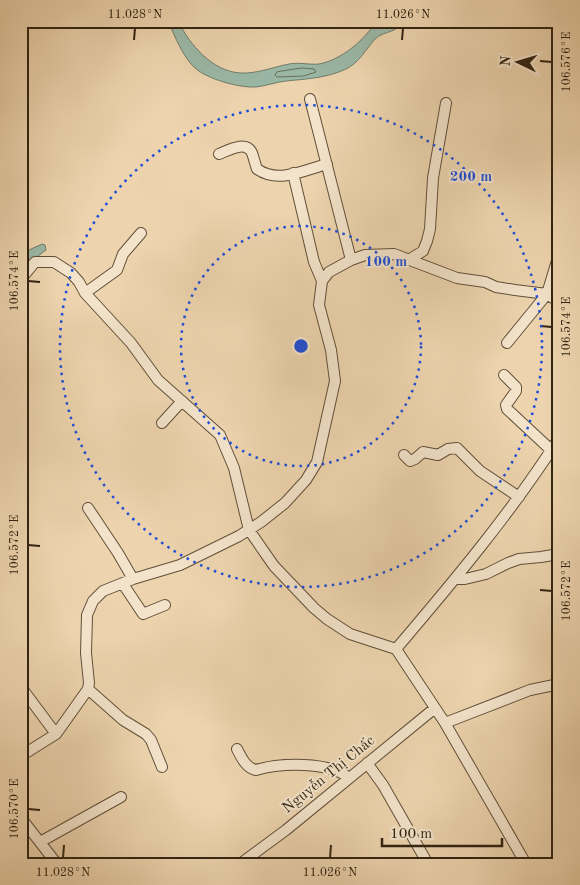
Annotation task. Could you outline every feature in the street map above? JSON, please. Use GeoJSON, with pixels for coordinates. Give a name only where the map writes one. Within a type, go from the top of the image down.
{"type":"FeatureCollection","features":[{"type":"Feature","properties":{"kind":"street"},"geometry":{"type":"LineString","coordinates":[[310,99],[351,260]]}},
{"type":"Feature","properties":{"kind":"street"},"geometry":{"type":"LineString","coordinates":[[410,259],[423,250],[427,241],[430,228],[433,178],[446,103]]}},
{"type":"Feature","properties":{"kind":"street"},"geometry":{"type":"LineString","coordinates":[[219,154],[246,146],[253,155],[257,169],[263,173],[284,176],[327,164]]}},
{"type":"Feature","properties":{"kind":"street"},"geometry":{"type":"LineString","coordinates":[[293,174],[314,262],[322,282]]}},
{"type":"Feature","properties":{"kind":"street"},"geometry":{"type":"LineString","coordinates":[[84,292],[117,270],[123,254],[141,233]]}},
{"type":"Feature","properties":{"kind":"street"},"geometry":{"type":"LineString","coordinates":[[21,756],[56,734],[88,689],[85,636],[87,615],[93,601],[103,591],[133,579],[180,565],[249,530],[286,503],[306,480],[317,462],[335,381],[331,350],[318,305],[322,282],[329,272],[365,255],[394,254],[457,278],[485,282],[496,287],[547,294],[559,302]]}},
{"type":"Feature","properties":{"kind":"street"},"geometry":{"type":"LineString","coordinates":[[507,343],[547,294],[559,254]]}},
{"type":"Feature","properties":{"kind":"street"},"geometry":{"type":"LineString","coordinates":[[21,279],[35,262],[54,262],[71,274],[79,282],[84,292],[131,343],[158,380],[220,435],[234,468],[249,530],[274,566],[327,619],[350,634],[396,649],[434,708],[446,723],[526,864]]}},
{"type":"Feature","properties":{"kind":"street"},"geometry":{"type":"LineString","coordinates":[[504,375],[516,386],[516,391],[506,405],[507,410],[551,450]]}},
{"type":"Feature","properties":{"kind":"street"},"geometry":{"type":"LineString","coordinates":[[162,422],[182,401]]}},
{"type":"Feature","properties":{"kind":"street"},"geometry":{"type":"LineString","coordinates":[[396,649],[455,579],[519,497],[559,438]]}},
{"type":"Feature","properties":{"kind":"street"},"geometry":{"type":"LineString","coordinates":[[404,455],[410,461],[422,452],[438,455],[448,449],[457,448],[480,471],[519,497]]}},
{"type":"Feature","properties":{"kind":"street"},"geometry":{"type":"LineString","coordinates":[[88,508],[133,579]]}},
{"type":"Feature","properties":{"kind":"street"},"geometry":{"type":"LineString","coordinates":[[455,579],[486,574],[519,559],[559,554]]}},
{"type":"Feature","properties":{"kind":"street"},"geometry":{"type":"LineString","coordinates":[[123,584],[142,614],[165,605]]}},
{"type":"Feature","properties":{"kind":"street"},"geometry":{"type":"LineString","coordinates":[[446,723],[530,690],[559,684]]}},
{"type":"Feature","properties":{"kind":"street"},"geometry":{"type":"LineString","coordinates":[[21,687],[56,734]]}},
{"type":"Feature","properties":{"kind":"street"},"geometry":{"type":"LineString","coordinates":[[88,689],[123,720],[146,734],[151,740],[162,767]]}},
{"type":"Feature","properties":{"kind":"street","name":"Nguyễn Thị Chấc"},"geometry":{"type":"LineString","coordinates":[[240,864],[286,830],[434,708]]}},
{"type":"Feature","properties":{"kind":"street"},"geometry":{"type":"LineString","coordinates":[[237,749],[246,764],[252,769],[256,770],[282,765],[307,765],[338,770],[349,778]]}},
{"type":"Feature","properties":{"kind":"street"},"geometry":{"type":"LineString","coordinates":[[367,763],[383,785],[428,864]]}},
{"type":"Feature","properties":{"kind":"street"},"geometry":{"type":"LineString","coordinates":[[40,842],[121,797]]}},
{"type":"Feature","properties":{"kind":"street"},"geometry":{"type":"LineString","coordinates":[[21,818],[56,864]]}},
{"type":"Feature","properties":{"kind":"water"},"geometry":{"type":"Polygon","coordinates":[[[168,21],[178,21],[189,39],[211,62],[230,71],[246,73],[293,63],[319,64],[327,62],[352,48],[366,35],[376,21],[403,21],[394,30],[375,39],[359,60],[339,72],[309,79],[249,87],[224,82],[207,76],[195,68],[183,52],[168,21]]]}},
{"type":"Feature","properties":{"kind":"water"},"geometry":{"type":"Polygon","coordinates":[[[21,244],[29,250],[42,244],[45,245],[46,250],[26,265],[21,264],[21,244]]]}}]}
